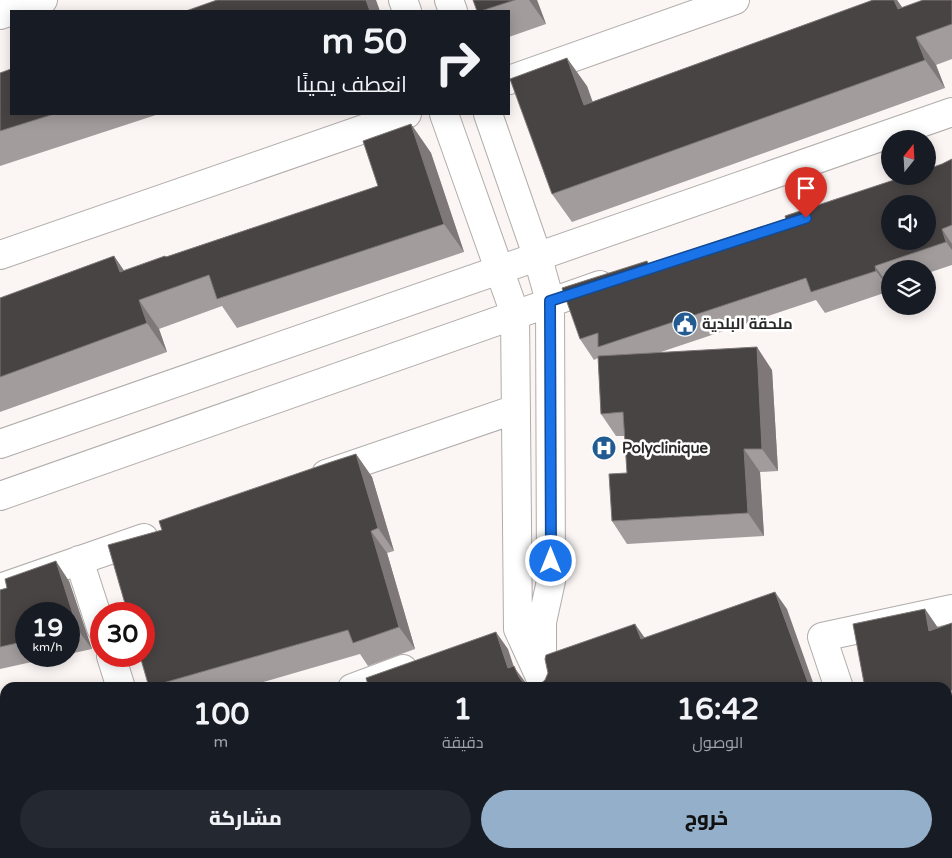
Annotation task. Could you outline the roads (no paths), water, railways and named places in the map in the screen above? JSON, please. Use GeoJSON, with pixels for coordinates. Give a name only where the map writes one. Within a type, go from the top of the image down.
{"type":"FeatureCollection","features":[{"type":"Feature","properties":{"kind":"street"},"geometry":{"type":"LineString","coordinates":[[12,10],[43,0]]}},
{"type":"Feature","properties":{"kind":"street"},"geometry":{"type":"LineString","coordinates":[[510,80],[735,0]]}},
{"type":"Feature","properties":{"kind":"street"},"geometry":{"type":"LineString","coordinates":[[0,444],[537,255],[952,112]]}},
{"type":"Feature","properties":{"kind":"street"},"geometry":{"type":"LineString","coordinates":[[0,255],[403,115]]}},
{"type":"Feature","properties":{"kind":"street"},"geometry":{"type":"LineString","coordinates":[[444,115],[515,314],[516,409],[509,632],[543,682]]}},
{"type":"Feature","properties":{"kind":"street"},"geometry":{"type":"LineString","coordinates":[[488,115],[537,255],[550,301],[551,581],[542,622],[544,682]]}},
{"type":"Feature","properties":{"kind":"street"},"geometry":{"type":"LineString","coordinates":[[0,496],[550,301],[625,277]]}},
{"type":"Feature","properties":{"kind":"street"},"geometry":{"type":"LineString","coordinates":[[302,483],[516,409]]}},
{"type":"Feature","properties":{"kind":"street"},"geometry":{"type":"LineString","coordinates":[[0,588],[163,531]]}},
{"type":"Feature","properties":{"kind":"street"},"geometry":{"type":"LineString","coordinates":[[79,560],[93,602]]}},
{"type":"Feature","properties":{"kind":"street"},"geometry":{"type":"LineString","coordinates":[[837,682],[822,637],[952,609]]}},
{"type":"Feature","properties":{"kind":"street"},"geometry":{"type":"LineString","coordinates":[[368,682],[426,661]]}},
{"type":"Feature","properties":{"kind":"street"},"geometry":{"type":"LineString","coordinates":[[114,667],[119,682]]}},
{"type":"Feature","properties":{"kind":"place","name":"ملحقة البلدية"},"geometry":{"type":"Point","coordinates":[685,324]}},
{"type":"Feature","properties":{"kind":"place","name":"Polyclinique"},"geometry":{"type":"Point","coordinates":[604,448]}}]}
